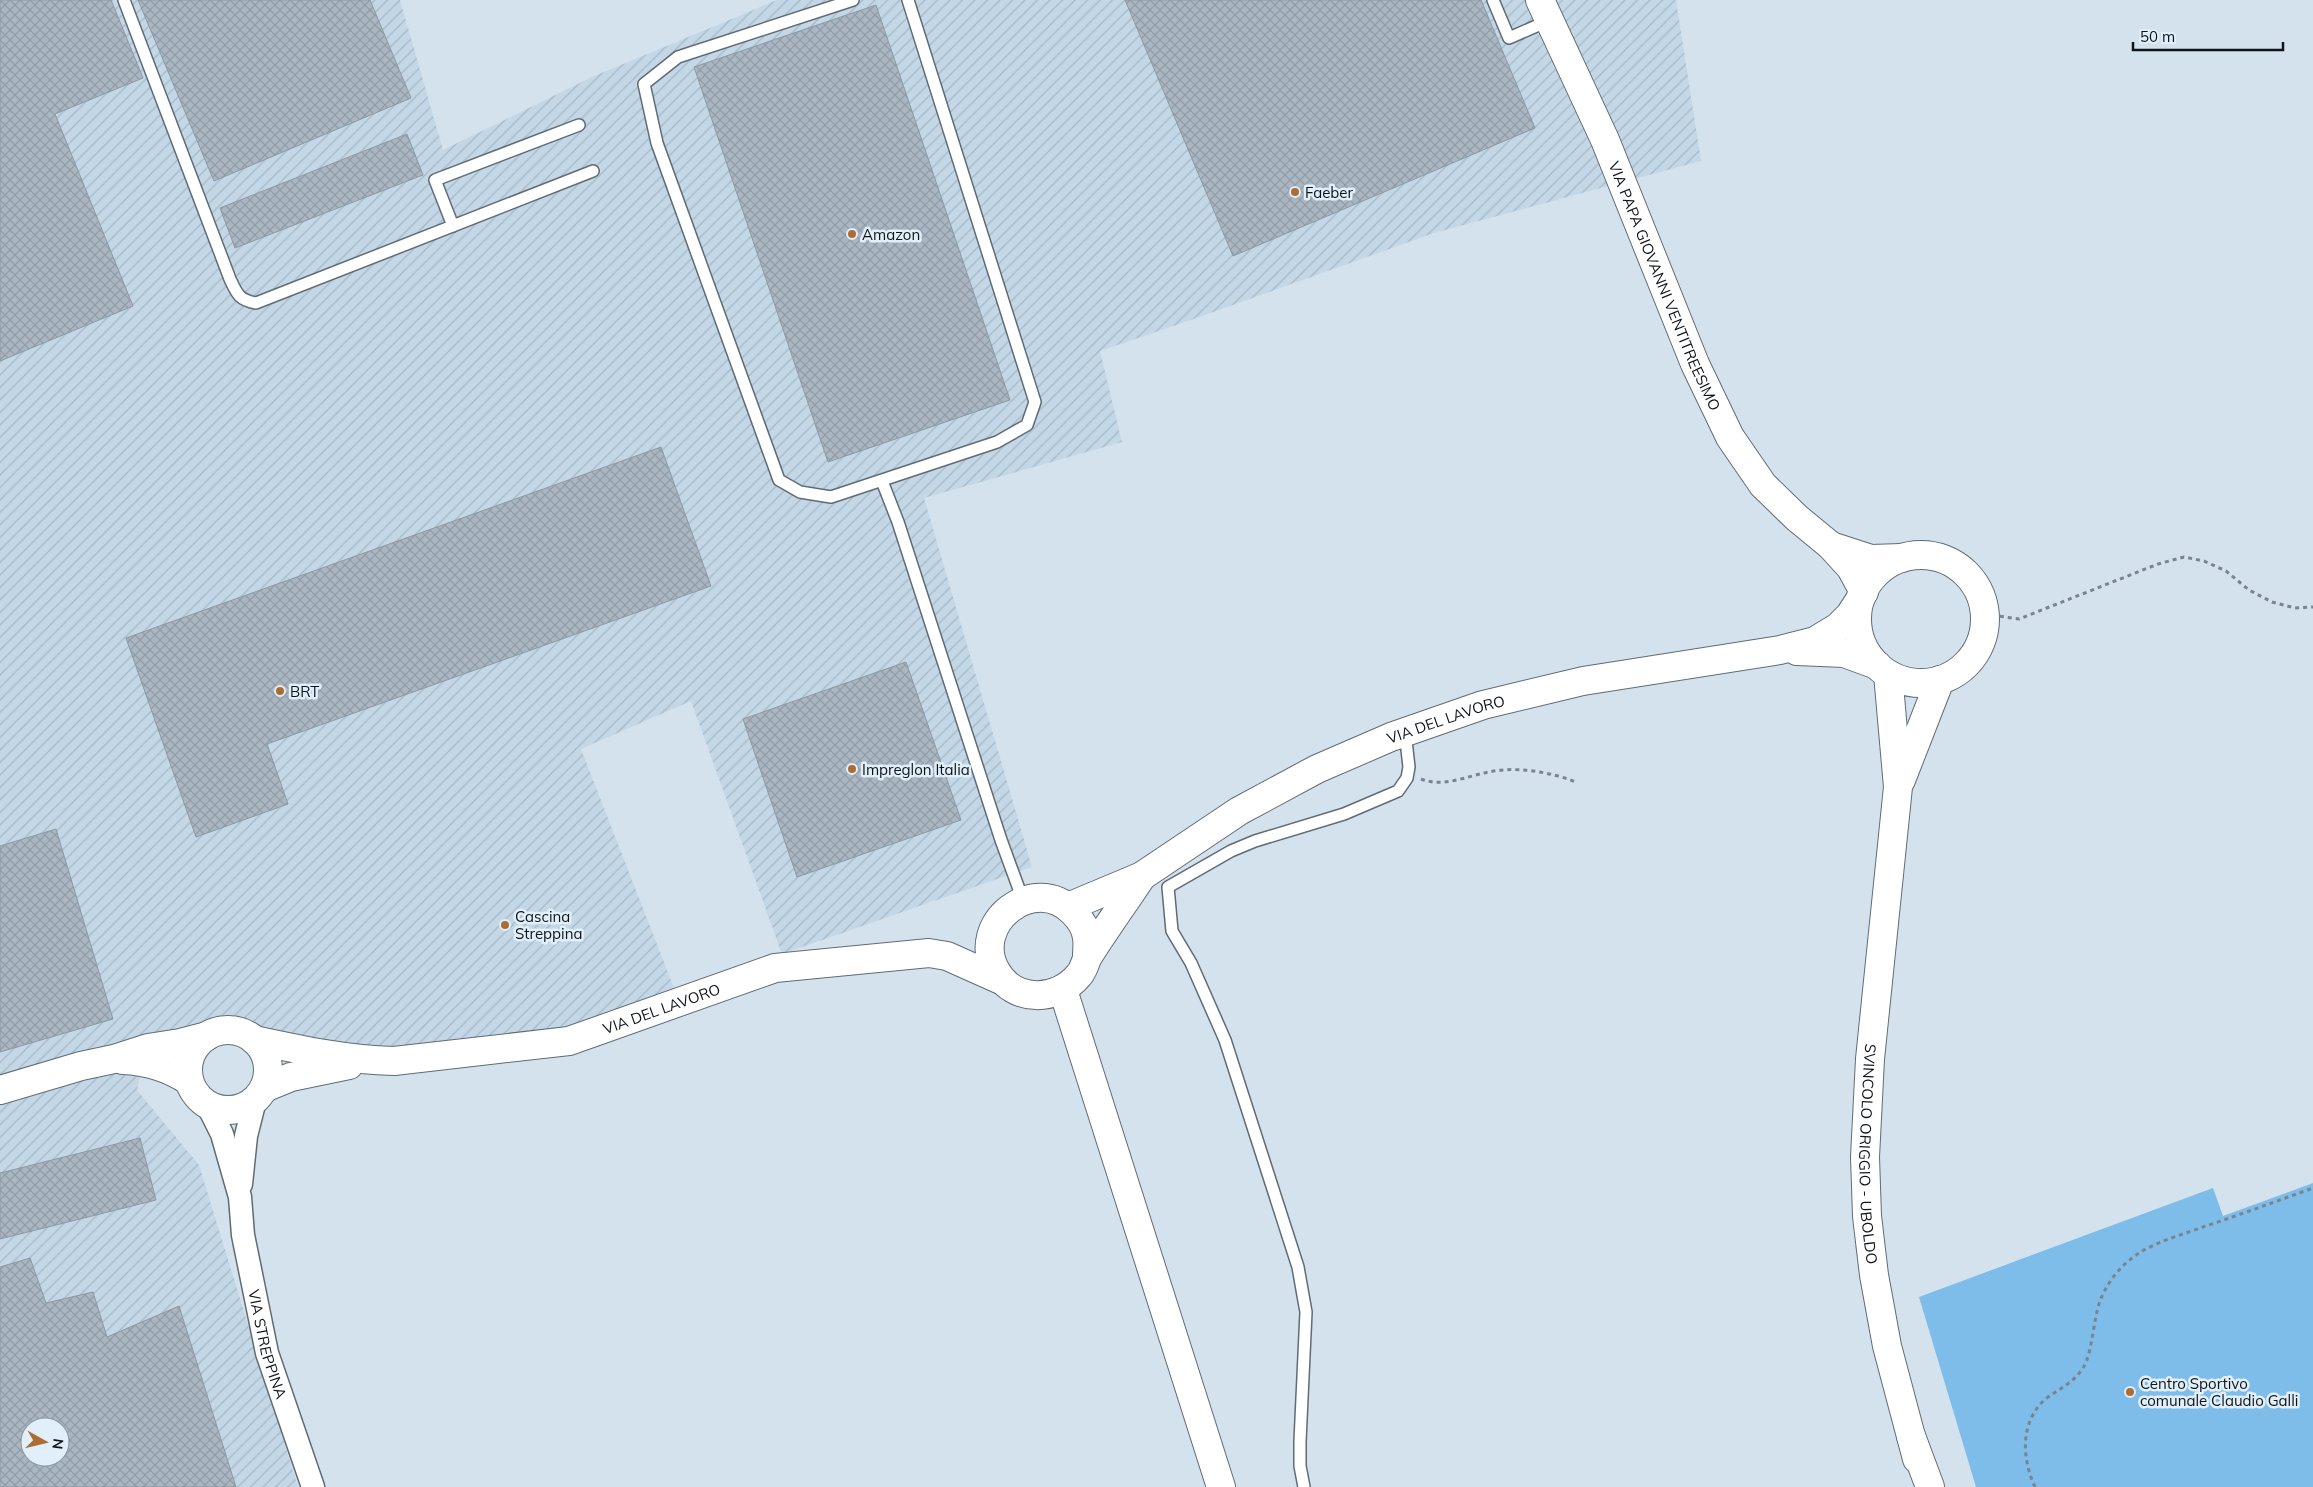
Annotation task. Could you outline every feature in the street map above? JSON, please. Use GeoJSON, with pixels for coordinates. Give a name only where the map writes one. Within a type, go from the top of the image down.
{"type":"FeatureCollection","features":[{"type":"Feature","properties":{"kind":"main road","name":"VIA PAPA GIOVANNI VENTITREESIMO"},"geometry":{"type":"LineString","coordinates":[[1544,11],[1605,140],[1695,364],[1730,437],[1763,485],[1797,518],[1831,546],[1851,568],[1862,595]]}},
{"type":"Feature","properties":{"kind":"main road","name":"VIA PAPA GIOVANNI VENTITREESIMO"},"geometry":{"type":"LineString","coordinates":[[1831,546],[1871,559],[1902,558]]}},
{"type":"Feature","properties":{"kind":"main road"},"geometry":{"type":"LineString","coordinates":[[1927,556],[1951,563],[1961,570],[1977,590],[1984,614],[1983,633],[1976,651],[1964,666],[1940,680],[1908,682],[1882,670],[1861,641],[1858,627],[1858,612],[1862,595],[1876,573],[1902,558],[1927,556]]}},
{"type":"Feature","properties":{"kind":"main road","name":"VIA DEL LAVORO"},"geometry":{"type":"LineString","coordinates":[[0,1090],[81,1066],[114,1059],[148,1048],[208,1036],[219,1031],[231,1030],[243,1033],[254,1040],[319,1053],[394,1061],[570,1041],[775,968],[929,953],[946,956],[1003,981],[1012,988],[1027,995],[1045,996],[1063,990],[1080,974],[1088,957],[1154,878],[1239,811],[1317,769],[1405,732],[1483,705],[1583,680],[1780,650],[1815,641],[1828,634],[1850,615],[1862,595]]}},
{"type":"Feature","properties":{"kind":"main road","name":"VIA DEL LAVORO"},"geometry":{"type":"LineString","coordinates":[[1780,650],[1844,653],[1882,670]]}},
{"type":"Feature","properties":{"kind":"main road","name":"SVINCOLO ORIGGIO - UBOLDO"},"geometry":{"type":"LineString","coordinates":[[1882,670],[1898,786],[1870,1059],[1865,1157],[1866,1216],[1886,1346],[1926,1487]]}},
{"type":"Feature","properties":{"kind":"main road","name":"SVINCOLO ORIGGIO - UBOLDO"},"geometry":{"type":"LineString","coordinates":[[1898,786],[1940,680]]}},
{"type":"Feature","properties":{"kind":"main road","name":"VIA DEL LAVORO"},"geometry":{"type":"LineString","coordinates":[[1068,907],[1154,878]]}},
{"type":"Feature","properties":{"kind":"main road"},"geometry":{"type":"LineString","coordinates":[[1003,981],[996,970],[990,954],[991,936],[996,922],[1008,908],[1023,900],[1047,898],[1068,907],[1081,920],[1088,937],[1088,957]]}},
{"type":"Feature","properties":{"kind":"main road","name":"VIA DEL LAVORO"},"geometry":{"type":"LineString","coordinates":[[946,956],[991,936]]}},
{"type":"Feature","properties":{"kind":"main road"},"geometry":{"type":"LineString","coordinates":[[1063,990],[1221,1487]]}},
{"type":"Feature","properties":{"kind":"main road"},"geometry":{"type":"LineString","coordinates":[[189,1081],[189,1060],[199,1042],[208,1036]]}},
{"type":"Feature","properties":{"kind":"main road"},"geometry":{"type":"LineString","coordinates":[[254,1040],[262,1050],[267,1062],[268,1075],[259,1094]]}},
{"type":"Feature","properties":{"kind":"main road","name":"VIA DEL LAVORO"},"geometry":{"type":"LineString","coordinates":[[114,1059],[142,1060],[171,1069],[189,1081],[199,1098],[206,1104],[219,1110],[232,1110],[244,1107],[259,1094],[291,1077],[375,1060]]}},
{"type":"Feature","properties":{"kind":"main road"},"geometry":{"type":"LineString","coordinates":[[1910,1436],[1922,1487]]}},
{"type":"Feature","properties":{"kind":"main road"},"geometry":{"type":"LineString","coordinates":[[1910,1436],[1930,1487]]}},
{"type":"Feature","properties":{"kind":"street","name":"VIA STREPPINA"},"geometry":{"type":"LineString","coordinates":[[259,1094],[246,1136],[240,1197],[243,1235],[267,1353],[313,1487]]}},
{"type":"Feature","properties":{"kind":"street","name":"VIA STREPPINA"},"geometry":{"type":"LineString","coordinates":[[206,1104],[222,1134],[240,1197]]}},
{"type":"Feature","properties":{"kind":"lane"},"geometry":{"type":"LineString","coordinates":[[124,0],[226,264],[230,279],[236,292],[244,301],[256,303],[593,171]]}},
{"type":"Feature","properties":{"kind":"lane"},"geometry":{"type":"LineString","coordinates":[[854,0],[678,57],[644,84],[657,143],[779,480],[800,492],[831,497],[997,442],[1027,425],[1035,402],[908,0]]}},
{"type":"Feature","properties":{"kind":"lane"},"geometry":{"type":"LineString","coordinates":[[1493,0],[1509,38],[1544,11]]}},
{"type":"Feature","properties":{"kind":"lane"},"geometry":{"type":"LineString","coordinates":[[453,226],[435,180],[579,125]]}},
{"type":"Feature","properties":{"kind":"lane"},"geometry":{"type":"LineString","coordinates":[[882,480],[898,522],[1001,840],[1023,900]]}},
{"type":"Feature","properties":{"kind":"lane"},"geometry":{"type":"LineString","coordinates":[[1304,1487],[1300,1466],[1300,1441],[1306,1312],[1298,1267],[1225,1040],[1191,963],[1172,931],[1154,878],[1208,862],[1239,848],[1389,797],[1398,792],[1407,778],[1409,766],[1405,732]]}},
{"type":"Feature","properties":{"kind":"path"},"geometry":{"type":"LineString","coordinates":[[1984,614],[2019,619],[2158,564],[2184,557],[2204,561],[2226,571],[2249,590],[2272,602],[2295,608],[2313,607]]}},
{"type":"Feature","properties":{"kind":"path"},"geometry":{"type":"LineString","coordinates":[[1409,766],[1418,777],[1436,783],[1490,771],[1509,770],[1555,774],[1576,782]]}},
{"type":"Feature","properties":{"kind":"path"},"geometry":{"type":"LineString","coordinates":[[2035,1487],[2026,1458],[2025,1443],[2030,1419],[2039,1406],[2074,1380],[2084,1367],[2103,1292],[2116,1273],[2141,1252],[2180,1235],[2313,1188]]}},
{"type":"Feature","properties":{"kind":"shaded area"},"geometry":{"type":"Polygon","coordinates":[[[0,0],[400,0],[443,150],[592,77],[777,0],[1676,0],[1701,161],[1434,233],[1100,351],[1122,442],[924,498],[1032,867],[782,954],[691,701],[581,749],[674,988],[568,1034],[374,1051],[233,1026],[147,1041],[137,1090],[199,1165],[298,1487],[0,1487],[0,0]]]}},
{"type":"Feature","properties":{"kind":"shaded area","name":"Centro Sportivo comunale Claudio Galli"},"geometry":{"type":"Polygon","coordinates":[[[2313,1183],[2313,1487],[1976,1487],[1919,1297],[2213,1188],[2223,1216],[2313,1183]]]}},
{"type":"Feature","properties":{"kind":"building"},"geometry":{"type":"Polygon","coordinates":[[[0,0],[111,0],[143,78],[55,114],[133,306],[0,361],[0,0]]]}},
{"type":"Feature","properties":{"kind":"building"},"geometry":{"type":"Polygon","coordinates":[[[138,0],[370,0],[411,98],[214,181],[138,0]]]}},
{"type":"Feature","properties":{"kind":"building","name":"Faeber"},"geometry":{"type":"Polygon","coordinates":[[[1125,0],[1481,0],[1535,128],[1233,256],[1125,0]]]}},
{"type":"Feature","properties":{"kind":"building","name":"Amazon"},"geometry":{"type":"Polygon","coordinates":[[[876,5],[1010,400],[828,462],[694,67],[876,5]]]}},
{"type":"Feature","properties":{"kind":"building"},"geometry":{"type":"Polygon","coordinates":[[[407,134],[423,175],[235,248],[220,208],[407,134]]]}},
{"type":"Feature","properties":{"kind":"building","name":"BRT"},"geometry":{"type":"Polygon","coordinates":[[[661,447],[711,586],[267,744],[288,804],[196,837],[126,638],[661,447]]]}},
{"type":"Feature","properties":{"kind":"building","name":"Impreglon Italia"},"geometry":{"type":"Polygon","coordinates":[[[906,662],[961,820],[797,877],[743,719],[906,662]]]}},
{"type":"Feature","properties":{"kind":"building"},"geometry":{"type":"Polygon","coordinates":[[[56,829],[113,1019],[0,1052],[0,846],[56,829]]]}},
{"type":"Feature","properties":{"kind":"building"},"geometry":{"type":"Polygon","coordinates":[[[140,1138],[156,1200],[0,1239],[0,1173],[140,1138]]]}},
{"type":"Feature","properties":{"kind":"building"},"geometry":{"type":"Polygon","coordinates":[[[30,1258],[46,1303],[93,1292],[107,1337],[179,1306],[236,1487],[0,1487],[0,1267],[30,1258]]]}},
{"type":"Feature","properties":{"kind":"place","name":"Faeber"},"geometry":{"type":"Point","coordinates":[1295,192]}},
{"type":"Feature","properties":{"kind":"place","name":"Amazon"},"geometry":{"type":"Point","coordinates":[852,234]}},
{"type":"Feature","properties":{"kind":"place","name":"BRT"},"geometry":{"type":"Point","coordinates":[280,691]}},
{"type":"Feature","properties":{"kind":"place","name":"Impreglon Italia"},"geometry":{"type":"Point","coordinates":[852,769]}},
{"type":"Feature","properties":{"kind":"place","name":"Cascina Streppina"},"geometry":{"type":"Point","coordinates":[505,925]}},
{"type":"Feature","properties":{"kind":"place","name":"Centro Sportivo comunale Claudio Galli"},"geometry":{"type":"Point","coordinates":[2130,1392]}}]}
